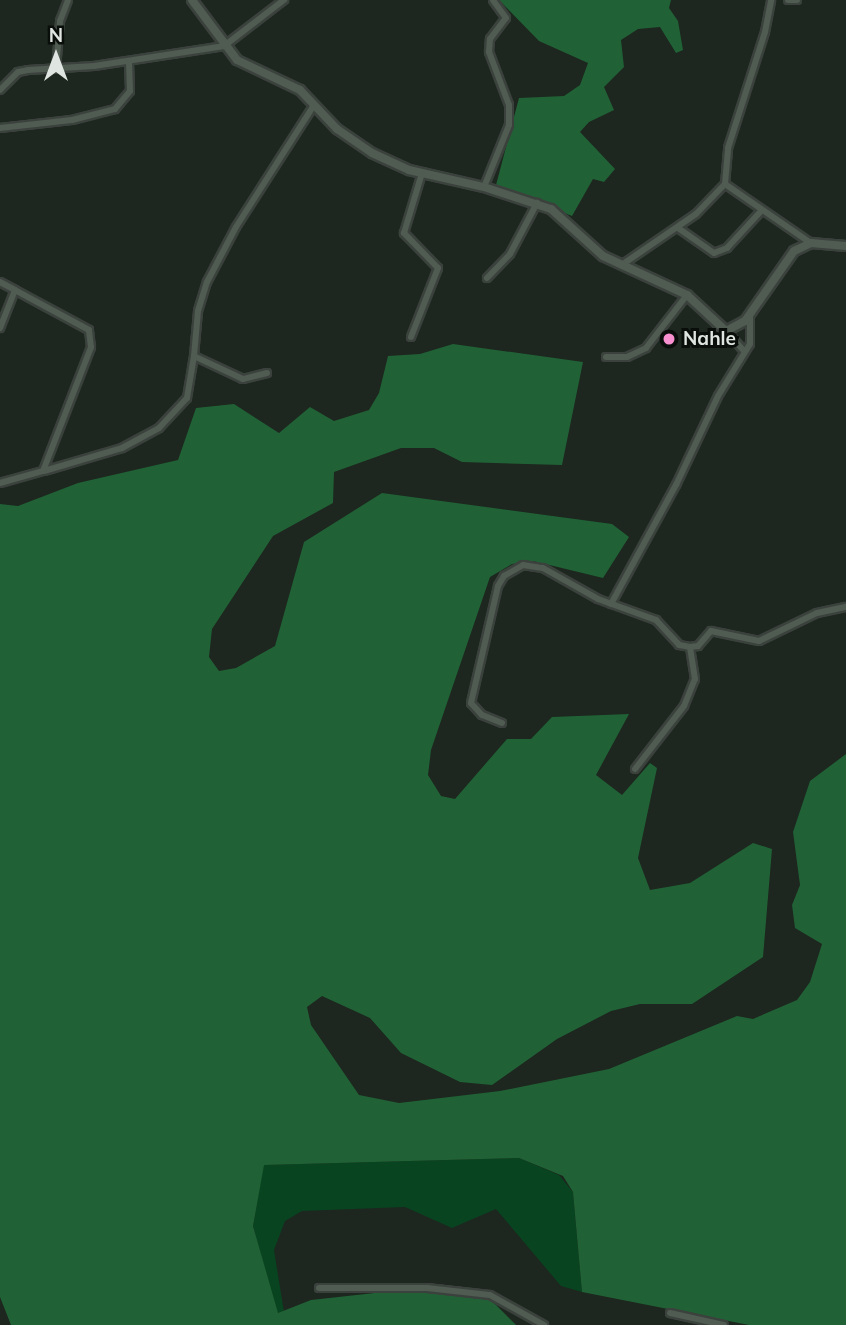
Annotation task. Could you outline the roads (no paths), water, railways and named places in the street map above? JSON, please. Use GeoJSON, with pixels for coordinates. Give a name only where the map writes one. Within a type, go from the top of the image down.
{"type":"FeatureCollection","features":[{"type":"Feature","properties":{"kind":"street"},"geometry":{"type":"LineString","coordinates":[[56,69],[60,22],[68,0]]}},
{"type":"Feature","properties":{"kind":"street"},"geometry":{"type":"LineString","coordinates":[[192,0],[237,60],[285,81],[337,129],[372,153],[422,173],[484,187],[537,204],[562,217],[603,256],[687,295],[745,352]]}},
{"type":"Feature","properties":{"kind":"street"},"geometry":{"type":"LineString","coordinates":[[0,90],[18,72],[129,61],[224,46],[284,0]]}},
{"type":"Feature","properties":{"kind":"street"},"geometry":{"type":"LineString","coordinates":[[484,187],[509,125],[509,105],[489,52],[491,39],[506,18],[493,0]]}},
{"type":"Feature","properties":{"kind":"street"},"geometry":{"type":"LineString","coordinates":[[623,264],[678,228],[725,184],[728,148],[765,32],[771,0]]}},
{"type":"Feature","properties":{"kind":"street"},"geometry":{"type":"LineString","coordinates":[[788,0],[797,0]]}},
{"type":"Feature","properties":{"kind":"street"},"geometry":{"type":"LineString","coordinates":[[0,128],[72,120],[114,109],[130,91],[129,61]]}},
{"type":"Feature","properties":{"kind":"street"},"geometry":{"type":"LineString","coordinates":[[0,484],[122,448],[159,428],[187,398],[198,311],[213,270],[294,130],[314,105]]}},
{"type":"Feature","properties":{"kind":"street"},"geometry":{"type":"LineString","coordinates":[[411,337],[438,268],[404,233],[422,173]]}},
{"type":"Feature","properties":{"kind":"street"},"geometry":{"type":"LineString","coordinates":[[725,184],[811,243],[846,246]]}},
{"type":"Feature","properties":{"kind":"street"},"geometry":{"type":"LineString","coordinates":[[487,278],[510,254],[537,204]]}},
{"type":"Feature","properties":{"kind":"street"},"geometry":{"type":"LineString","coordinates":[[678,228],[714,253],[727,248],[761,211]]}},
{"type":"Feature","properties":{"kind":"street"},"geometry":{"type":"LineString","coordinates":[[726,331],[738,328],[750,315],[787,258],[811,243]]}},
{"type":"Feature","properties":{"kind":"street"},"geometry":{"type":"LineString","coordinates":[[0,282],[89,330],[91,347],[43,471]]}},
{"type":"Feature","properties":{"kind":"street"},"geometry":{"type":"LineString","coordinates":[[0,328],[15,290]]}},
{"type":"Feature","properties":{"kind":"street"},"geometry":{"type":"LineString","coordinates":[[606,357],[627,358],[646,348],[687,295]]}},
{"type":"Feature","properties":{"kind":"street"},"geometry":{"type":"LineString","coordinates":[[611,604],[676,485],[718,396],[745,352],[752,335],[750,315]]}},
{"type":"Feature","properties":{"kind":"street"},"geometry":{"type":"LineString","coordinates":[[194,356],[243,379],[267,373]]}},
{"type":"Feature","properties":{"kind":"street"},"geometry":{"type":"LineString","coordinates":[[502,723],[482,715],[471,703],[492,602],[504,576],[533,564],[611,604],[656,620],[679,645],[690,648],[698,646],[711,631],[759,641],[817,613],[846,607]]}},
{"type":"Feature","properties":{"kind":"street"},"geometry":{"type":"LineString","coordinates":[[635,769],[684,706],[695,679],[690,648]]}},
{"type":"Feature","properties":{"kind":"street"},"geometry":{"type":"LineString","coordinates":[[319,1288],[427,1288],[480,1293],[497,1297],[544,1325]]}},
{"type":"Feature","properties":{"kind":"street"},"geometry":{"type":"LineString","coordinates":[[670,1313],[724,1325]]}},
{"type":"Feature","properties":{"kind":"place","name":"Nahle"},"geometry":{"type":"Point","coordinates":[669,339]}}]}
